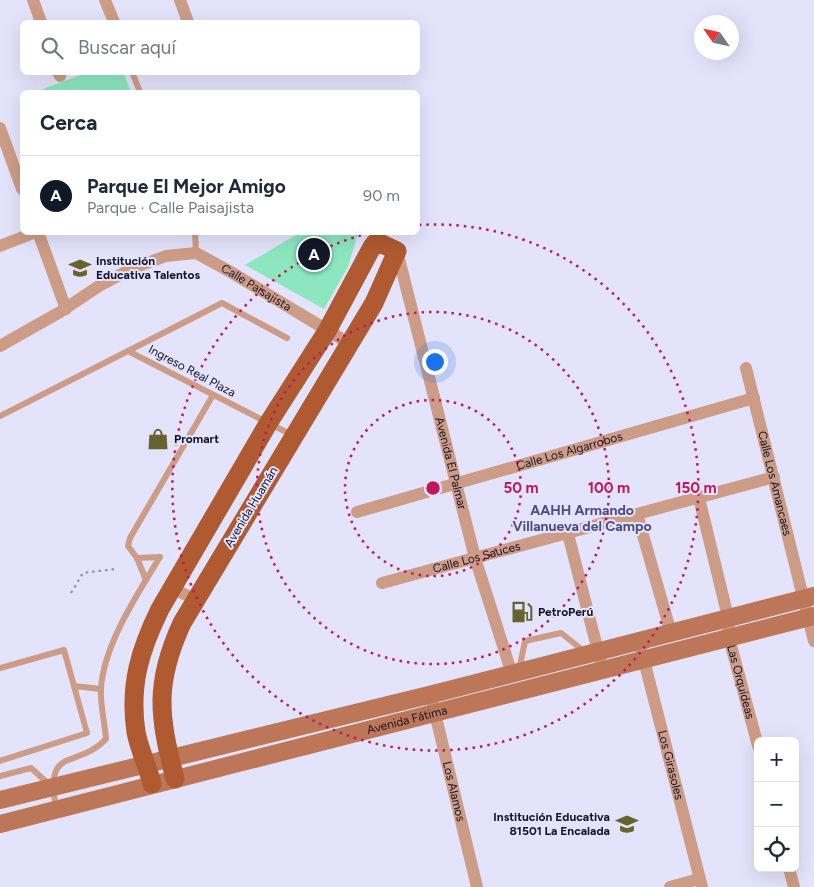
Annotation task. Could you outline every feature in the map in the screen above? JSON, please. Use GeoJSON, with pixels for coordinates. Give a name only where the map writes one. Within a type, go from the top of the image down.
{"type":"FeatureCollection","features":[{"type":"Feature","properties":{"kind":"main road"},"geometry":{"type":"LineString","coordinates":[[152,784],[137,733],[134,699],[136,668],[145,640],[172,588],[269,422],[327,331],[375,243],[380,243],[397,251]]}},
{"type":"Feature","properties":{"kind":"main road","name":"Avenida Huamán"},"geometry":{"type":"LineString","coordinates":[[174,779],[160,702],[163,672],[171,646],[293,436],[374,303],[397,251]]}},
{"type":"Feature","properties":{"kind":"main road","name":"Avenida Fátima"},"geometry":{"type":"LineString","coordinates":[[0,800],[146,762],[430,695],[809,597]]}},
{"type":"Feature","properties":{"kind":"main road","name":"Avenida Fátima"},"geometry":{"type":"LineString","coordinates":[[0,824],[811,617]]}},
{"type":"Feature","properties":{"kind":"main road"},"geometry":{"type":"LineString","coordinates":[[287,729],[292,750]]}},
{"type":"Feature","properties":{"kind":"street"},"geometry":{"type":"LineString","coordinates":[[33,0],[40,20]]}},
{"type":"Feature","properties":{"kind":"street"},"geometry":{"type":"LineString","coordinates":[[105,0],[113,20]]}},
{"type":"Feature","properties":{"kind":"street"},"geometry":{"type":"LineString","coordinates":[[180,0],[187,20]]}},
{"type":"Feature","properties":{"kind":"street"},"geometry":{"type":"LineString","coordinates":[[0,128],[20,183]]}},
{"type":"Feature","properties":{"kind":"street"},"geometry":{"type":"LineString","coordinates":[[0,167],[13,163]]}},
{"type":"Feature","properties":{"kind":"street"},"geometry":{"type":"LineString","coordinates":[[0,246],[29,235]]}},
{"type":"Feature","properties":{"kind":"street"},"geometry":{"type":"LineString","coordinates":[[38,235],[66,309]]}},
{"type":"Feature","properties":{"kind":"street","name":"Avenida El Palmar"},"geometry":{"type":"LineString","coordinates":[[397,251],[475,558],[515,673]]}},
{"type":"Feature","properties":{"kind":"street"},"geometry":{"type":"LineString","coordinates":[[0,346],[66,309],[131,269],[166,256],[196,253]]}},
{"type":"Feature","properties":{"kind":"street","name":"Calle Paisajista"},"geometry":{"type":"LineString","coordinates":[[196,253],[230,271],[350,344]]}},
{"type":"Feature","properties":{"kind":"street","name":"Calle Los Amancaes"},"geometry":{"type":"LineString","coordinates":[[746,368],[774,477],[809,597]]}},
{"type":"Feature","properties":{"kind":"street","name":"Calle Los Algarrobos"},"geometry":{"type":"LineString","coordinates":[[357,512],[754,398]]}},
{"type":"Feature","properties":{"kind":"street","name":"Calle Los Sauces"},"geometry":{"type":"LineString","coordinates":[[382,583],[774,477]]}},
{"type":"Feature","properties":{"kind":"street","name":"Las Orquídeas"},"geometry":{"type":"LineString","coordinates":[[699,498],[728,617],[730,638],[756,737]]}},
{"type":"Feature","properties":{"kind":"street"},"geometry":{"type":"LineString","coordinates":[[637,514],[671,633]]}},
{"type":"Feature","properties":{"kind":"street"},"geometry":{"type":"LineString","coordinates":[[568,534],[593,653],[604,671]]}},
{"type":"Feature","properties":{"kind":"street"},"geometry":{"type":"LineString","coordinates":[[172,588],[196,600]]}},
{"type":"Feature","properties":{"kind":"street"},"geometry":{"type":"LineString","coordinates":[[809,597],[814,641]]}},
{"type":"Feature","properties":{"kind":"street","name":"Los Girasoles"},"geometry":{"type":"LineString","coordinates":[[639,641],[700,883]]}},
{"type":"Feature","properties":{"kind":"street","name":"Los Alamos"},"geometry":{"type":"LineString","coordinates":[[430,695],[436,713],[476,887]]}},
{"type":"Feature","properties":{"kind":"street"},"geometry":{"type":"LineString","coordinates":[[790,872],[794,887]]}},
{"type":"Feature","properties":{"kind":"street"},"geometry":{"type":"LineString","coordinates":[[670,887],[700,883]]}},
{"type":"Feature","properties":{"kind":"lane"},"geometry":{"type":"LineString","coordinates":[[133,75],[139,90]]}},
{"type":"Feature","properties":{"kind":"lane"},"geometry":{"type":"LineString","coordinates":[[194,235],[196,253]]}},
{"type":"Feature","properties":{"kind":"lane"},"geometry":{"type":"LineString","coordinates":[[128,351],[222,303],[287,338]]}},
{"type":"Feature","properties":{"kind":"lane","name":"Ingreso Real Plaza"},"geometry":{"type":"LineString","coordinates":[[0,416],[128,351],[293,436]]}},
{"type":"Feature","properties":{"kind":"lane"},"geometry":{"type":"LineString","coordinates":[[146,580],[128,546],[130,538],[213,395]]}},
{"type":"Feature","properties":{"kind":"lane"},"geometry":{"type":"LineString","coordinates":[[56,809],[52,787],[58,767],[62,761],[99,746],[106,739],[101,689],[109,655],[122,622],[160,557],[136,558]]}},
{"type":"Feature","properties":{"kind":"lane"},"geometry":{"type":"LineString","coordinates":[[515,673],[525,641],[560,632],[593,653]]}},
{"type":"Feature","properties":{"kind":"lane"},"geometry":{"type":"LineString","coordinates":[[0,668],[64,650],[87,733],[0,761]]}},
{"type":"Feature","properties":{"kind":"lane"},"geometry":{"type":"LineString","coordinates":[[74,686],[101,689]]}},
{"type":"Feature","properties":{"kind":"lane"},"geometry":{"type":"LineString","coordinates":[[0,776],[31,768],[52,787]]}},
{"type":"Feature","properties":{"kind":"path"},"geometry":{"type":"LineString","coordinates":[[71,593],[83,573],[114,570]]}},
{"type":"Feature","properties":{"kind":"green space"},"geometry":{"type":"Polygon","coordinates":[[[81,75],[124,75],[130,90],[44,90],[81,75]]]}},
{"type":"Feature","properties":{"kind":"green space"},"geometry":{"type":"Polygon","coordinates":[[[296,235],[357,235],[348,267],[324,309],[245,265],[296,235]]]}},
{"type":"Feature","properties":{"kind":"place","name":"Parque El Mejor Amigo"},"geometry":{"type":"Point","coordinates":[314,254]}},
{"type":"Feature","properties":{"kind":"place","name":"Institución Educativa Talentos"},"geometry":{"type":"Point","coordinates":[80,268]}},
{"type":"Feature","properties":{"kind":"place","name":"Promart"},"geometry":{"type":"Point","coordinates":[158,439]}},
{"type":"Feature","properties":{"kind":"place","name":"PetroPerú"},"geometry":{"type":"Point","coordinates":[522,612]}},
{"type":"Feature","properties":{"kind":"place","name":"Institución Educativa 81501 La Encalada"},"geometry":{"type":"Point","coordinates":[627,824]}},
{"type":"Feature","properties":{"kind":"district","name":"AAHH Armando Villanueva del Campo"},"geometry":{"type":"Point","coordinates":[582,518]}}]}
